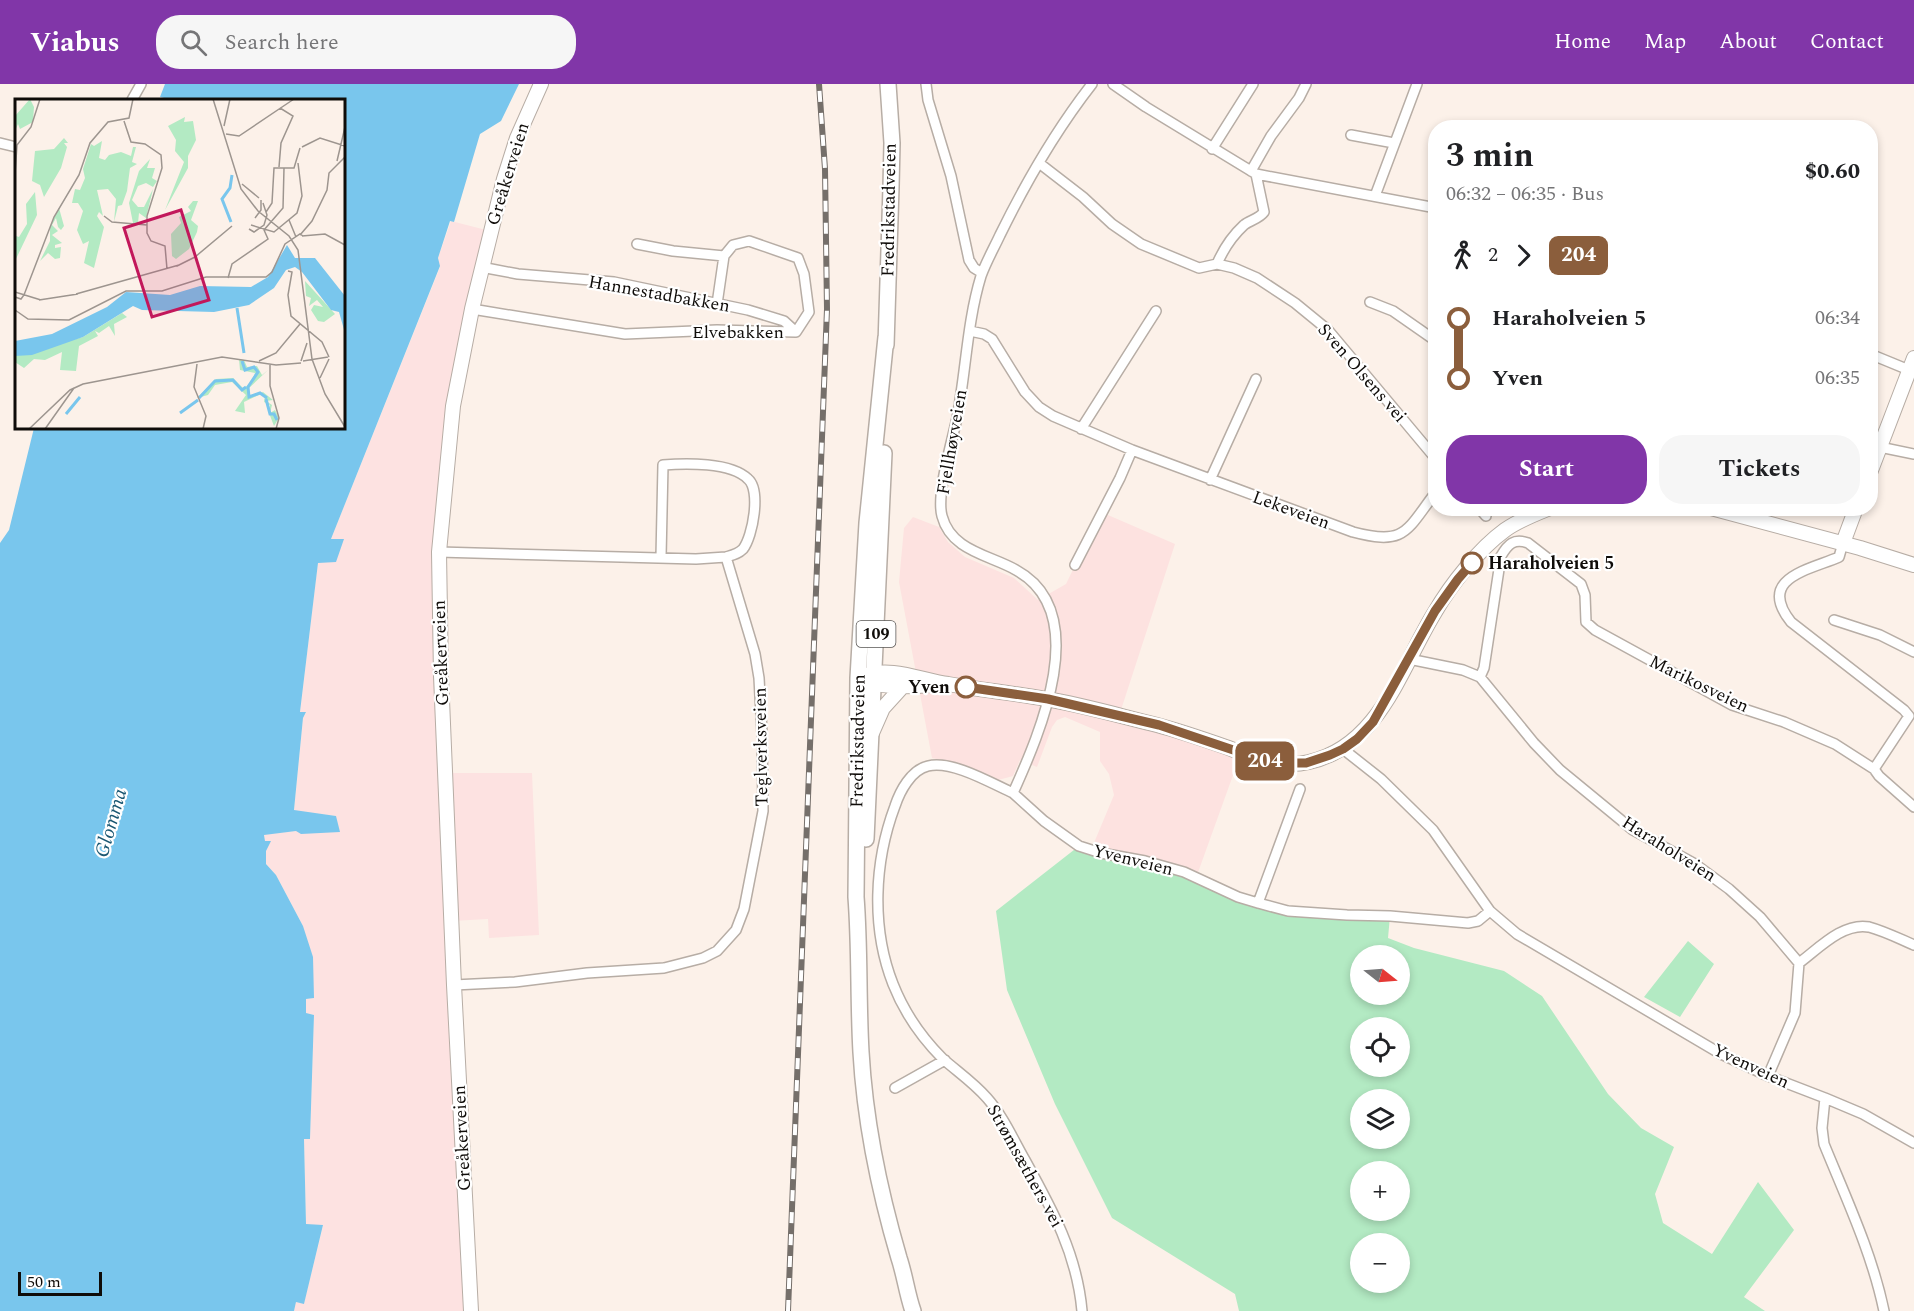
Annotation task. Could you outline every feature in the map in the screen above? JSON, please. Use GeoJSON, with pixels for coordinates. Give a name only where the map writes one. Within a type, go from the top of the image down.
{"type":"FeatureCollection","features":[{"type":"Feature","properties":{"kind":"main road","name":"Fredrikstadveien"},"geometry":{"type":"LineString","coordinates":[[888,84],[892,142],[885,337],[867,523],[858,678],[856,897],[859,931],[858,1010],[872,1151],[884,1208],[913,1311]]}},
{"type":"Feature","properties":{"kind":"main road","name":"Fredrikstadveien"},"geometry":{"type":"LineString","coordinates":[[859,931],[875,678],[880,521],[888,387],[885,337]]}},
{"type":"Feature","properties":{"kind":"main road","name":"Fredrikstadveien"},"geometry":{"type":"LineString","coordinates":[[900,1261],[924,1311]]}},
{"type":"Feature","properties":{"kind":"street"},"geometry":{"type":"LineString","coordinates":[[133,99],[141,84]]}},
{"type":"Feature","properties":{"kind":"street","name":"Greåkerveien"},"geometry":{"type":"LineString","coordinates":[[471,1311],[454,985],[441,676],[439,552],[453,406],[481,267],[517,138],[541,84]]}},
{"type":"Feature","properties":{"kind":"street"},"geometry":{"type":"LineString","coordinates":[[926,84],[928,100],[951,176],[969,260],[974,268],[982,273]]}},
{"type":"Feature","properties":{"kind":"street","name":"Fjellhøyveien"},"geometry":{"type":"LineString","coordinates":[[1048,699],[1056,641],[1054,617],[1044,596],[1027,577],[982,556],[953,536],[942,517],[941,496],[982,273],[1039,163],[1092,84]]}},
{"type":"Feature","properties":{"kind":"street"},"geometry":{"type":"LineString","coordinates":[[1113,84],[1146,107],[1254,173],[1428,206]]}},
{"type":"Feature","properties":{"kind":"street"},"geometry":{"type":"LineString","coordinates":[[1212,148],[1253,84]]}},
{"type":"Feature","properties":{"kind":"street"},"geometry":{"type":"LineString","coordinates":[[1217,264],[1223,251],[1237,232],[1262,216],[1264,212],[1254,173],[1272,136],[1299,98],[1306,84]]}},
{"type":"Feature","properties":{"kind":"street"},"geometry":{"type":"LineString","coordinates":[[1375,196],[1417,84]]}},
{"type":"Feature","properties":{"kind":"street"},"geometry":{"type":"LineString","coordinates":[[1351,135],[1394,143]]}},
{"type":"Feature","properties":{"kind":"street"},"geometry":{"type":"LineString","coordinates":[[0,143],[15,147]]}},
{"type":"Feature","properties":{"kind":"street","name":"Sven Olsens vei"},"geometry":{"type":"LineString","coordinates":[[1039,163],[1083,197],[1112,224],[1141,244],[1199,268],[1217,264],[1234,268],[1257,278],[1295,303],[1328,330],[1428,449]]}},
{"type":"Feature","properties":{"kind":"street","name":"Elvebakken"},"geometry":{"type":"LineString","coordinates":[[472,309],[625,334],[717,330],[796,332],[809,312],[804,274],[798,258],[749,241],[733,245],[724,256],[717,304]]}},
{"type":"Feature","properties":{"kind":"street"},"geometry":{"type":"LineString","coordinates":[[636,244],[673,251],[724,256]]}},
{"type":"Feature","properties":{"kind":"street","name":"Hannestadbakken"},"geometry":{"type":"LineString","coordinates":[[481,267],[518,274],[614,282],[784,321],[796,332]]}},
{"type":"Feature","properties":{"kind":"street"},"geometry":{"type":"LineString","coordinates":[[1370,302],[1393,311],[1428,335]]}},
{"type":"Feature","properties":{"kind":"street"},"geometry":{"type":"LineString","coordinates":[[1081,429],[1156,311]]}},
{"type":"Feature","properties":{"kind":"street","name":"Lekeveien"},"geometry":{"type":"LineString","coordinates":[[970,331],[984,334],[992,339],[1025,392],[1039,407],[1081,429],[1210,480],[1353,532],[1377,538],[1391,538],[1405,531],[1428,502]]}},
{"type":"Feature","properties":{"kind":"street"},"geometry":{"type":"LineString","coordinates":[[1878,356],[1912,364],[1878,441]]}},
{"type":"Feature","properties":{"kind":"street"},"geometry":{"type":"LineString","coordinates":[[1210,480],[1256,379]]}},
{"type":"Feature","properties":{"kind":"street"},"geometry":{"type":"LineString","coordinates":[[1878,446],[1914,454]]}},
{"type":"Feature","properties":{"kind":"street"},"geometry":{"type":"LineString","coordinates":[[1075,565],[1132,450]]}},
{"type":"Feature","properties":{"kind":"street"},"geometry":{"type":"LineString","coordinates":[[439,552],[696,559],[726,557],[742,549],[749,536],[756,497],[754,486],[747,477],[715,466],[663,465],[661,557]]}},
{"type":"Feature","properties":{"kind":"street"},"geometry":{"type":"LineString","coordinates":[[858,678],[910,676],[945,684],[1048,699],[1159,725],[1272,763],[1306,763],[1343,749],[1357,739],[1373,722],[1435,611],[1458,579],[1506,530],[1530,516]]}},
{"type":"Feature","properties":{"kind":"street"},"geometry":{"type":"LineString","coordinates":[[1741,516],[1914,565]]}},
{"type":"Feature","properties":{"kind":"street"},"geometry":{"type":"LineString","coordinates":[[1853,516],[1839,557],[1794,574],[1784,583],[1779,598],[1782,610],[1791,622],[1911,716],[1874,769]]}},
{"type":"Feature","properties":{"kind":"street","name":"Marikosveien"},"geometry":{"type":"LineString","coordinates":[[1480,677],[1484,668],[1501,556],[1514,541],[1528,543],[1581,584],[1585,595],[1586,622],[1595,630],[1732,705],[1784,722],[1835,744],[1874,769],[1914,807]]}},
{"type":"Feature","properties":{"kind":"street","name":"Teglverksveien"},"geometry":{"type":"LineString","coordinates":[[454,985],[515,982],[664,968],[703,958],[717,951],[735,930],[744,909],[763,811],[763,743],[759,678],[755,654],[726,557]]}},
{"type":"Feature","properties":{"kind":"street"},"geometry":{"type":"LineString","coordinates":[[1834,620],[1880,635],[1914,652]]}},
{"type":"Feature","properties":{"kind":"street"},"geometry":{"type":"LineString","coordinates":[[1409,659],[1463,670],[1480,677]]}},
{"type":"Feature","properties":{"kind":"street","name":"Haraholveien"},"geometry":{"type":"LineString","coordinates":[[1480,677],[1534,743],[1560,770],[1633,830],[1695,864],[1729,889],[1760,917],[1799,963]]}},
{"type":"Feature","properties":{"kind":"street"},"geometry":{"type":"LineString","coordinates":[[875,678],[903,686],[945,684]]}},
{"type":"Feature","properties":{"kind":"street"},"geometry":{"type":"LineString","coordinates":[[872,733],[883,708],[903,686]]}},
{"type":"Feature","properties":{"kind":"street"},"geometry":{"type":"LineString","coordinates":[[1013,792],[1027,763],[1048,699]]}},
{"type":"Feature","properties":{"kind":"street","name":"Yvenveien"},"geometry":{"type":"LineString","coordinates":[[1343,749],[1382,779],[1433,830],[1490,911],[1517,934],[1721,1054],[1768,1076],[1863,1114],[1914,1143]]}},
{"type":"Feature","properties":{"kind":"street","name":"Strømsæthers vei"},"geometry":{"type":"LineString","coordinates":[[1013,792],[945,765],[928,766],[917,771],[898,796],[883,841],[879,865],[879,914],[886,960],[902,1003],[916,1027],[945,1060],[968,1078],[1001,1116],[1048,1203],[1066,1243],[1077,1274],[1082,1311]]}},
{"type":"Feature","properties":{"kind":"street"},"geometry":{"type":"LineString","coordinates":[[1258,903],[1300,789]]}},
{"type":"Feature","properties":{"kind":"street","name":"Yvenveien"},"geometry":{"type":"LineString","coordinates":[[1013,792],[1044,821],[1079,846],[1184,872],[1238,897],[1288,911],[1468,923],[1479,921],[1490,911]]}},
{"type":"Feature","properties":{"kind":"street"},"geometry":{"type":"LineString","coordinates":[[1768,1076],[1795,1013],[1799,963],[1840,933],[1854,927],[1868,927],[1914,945]]}},
{"type":"Feature","properties":{"kind":"street"},"geometry":{"type":"LineString","coordinates":[[895,1088],[945,1060]]}},
{"type":"Feature","properties":{"kind":"street"},"geometry":{"type":"LineString","coordinates":[[1825,1098],[1822,1128],[1824,1144],[1861,1235],[1879,1288],[1884,1311]]}},
{"type":"Feature","properties":{"kind":"shaded area"},"geometry":{"type":"Polygon","coordinates":[[[451,221],[490,231],[444,490],[445,773],[532,773],[539,935],[489,938],[488,919],[452,921],[471,1311],[294,1311],[296,1302],[304,1303],[323,1226],[306,1225],[304,1139],[310,1139],[314,1015],[306,1014],[306,999],[314,998],[303,926],[276,875],[266,864],[266,851],[270,841],[265,842],[264,834],[296,831],[336,816],[294,811],[303,718],[306,713],[300,713],[318,562],[343,539],[331,539],[440,267],[438,258],[451,221]]]}},
{"type":"Feature","properties":{"kind":"shaded area"},"geometry":{"type":"Polygon","coordinates":[[[1101,512],[1175,544],[1119,716],[1241,753],[1196,878],[1091,850],[1114,795],[1109,774],[1100,761],[1100,732],[1065,717],[1057,720],[1052,727],[1037,767],[1020,760],[1013,776],[998,780],[956,763],[932,758],[899,582],[904,528],[913,517],[939,527],[948,542],[965,557],[1014,578],[1038,600],[1066,584],[1101,512]]]}},
{"type":"Feature","properties":{"kind":"green space"},"geometry":{"type":"Polygon","coordinates":[[[1079,846],[1145,861],[1288,911],[1390,916],[1388,938],[1406,945],[1350,945],[1350,1005],[1410,1005],[1410,946],[1504,971],[1542,996],[1608,1094],[1641,1128],[1674,1147],[1655,1194],[1663,1223],[1712,1254],[1758,1182],[1794,1230],[1744,1297],[1765,1311],[1239,1311],[1235,1294],[1112,1218],[1055,1104],[1007,990],[996,911],[1079,846]]]}},
{"type":"Feature","properties":{"kind":"green space"},"geometry":{"type":"Polygon","coordinates":[[[1688,941],[1714,964],[1680,1017],[1644,997],[1688,941]]]}},
{"type":"Feature","properties":{"kind":"water","name":"Glomma"},"geometry":{"type":"Polygon","coordinates":[[[165,84],[519,84],[501,121],[480,134],[454,222],[450,221],[438,258],[440,266],[331,539],[344,539],[336,562],[318,563],[300,712],[306,712],[303,718],[294,810],[336,816],[340,832],[301,834],[296,831],[264,835],[265,841],[271,841],[266,851],[266,864],[276,875],[303,926],[313,957],[314,998],[306,999],[306,1013],[314,1015],[310,1139],[304,1139],[306,1224],[323,1225],[304,1304],[296,1302],[294,1311],[0,1311],[0,543],[9,530],[34,429],[345,429],[345,99],[164,99],[160,97],[165,84]]]}},
{"type":"Feature","properties":{"kind":"railway"},"geometry":{"type":"LineString","coordinates":[[788,1311],[827,309],[825,169],[819,84]]}},
{"type":"Feature","properties":{"kind":"bus line","name":"204"},"geometry":{"type":"LineString","coordinates":[[966,687],[1048,699],[1159,725],[1272,763],[1306,763],[1343,749],[1357,739],[1373,722],[1435,611],[1472,563]]}},
{"type":"Feature","properties":{"kind":"place","name":"Haraholveien 5"},"geometry":{"type":"Point","coordinates":[1472,563]}},
{"type":"Feature","properties":{"kind":"place","name":"Yven"},"geometry":{"type":"Point","coordinates":[966,687]}}]}
